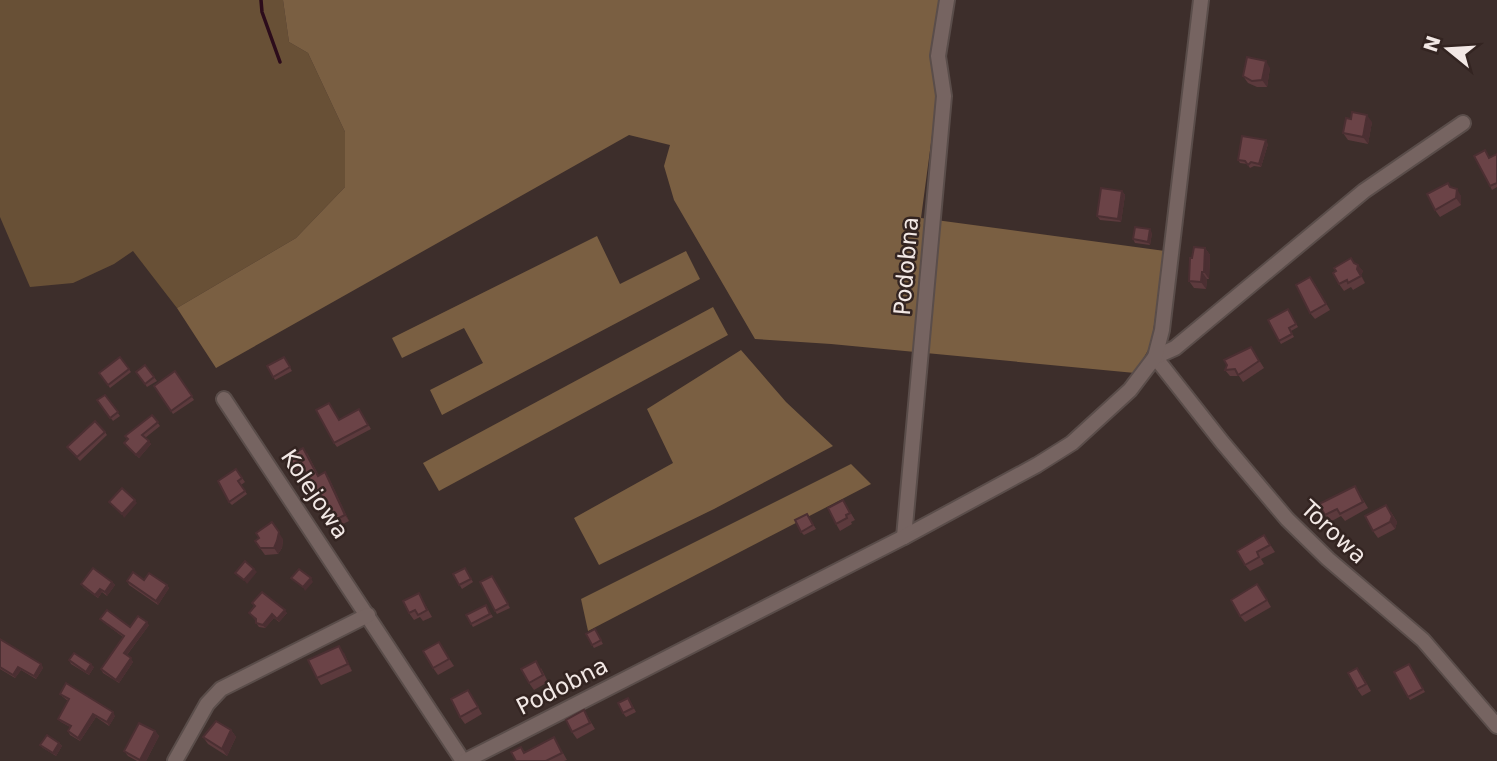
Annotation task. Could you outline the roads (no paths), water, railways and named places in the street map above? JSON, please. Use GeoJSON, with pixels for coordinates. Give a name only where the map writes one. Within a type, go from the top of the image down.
{"type":"FeatureCollection","features":[{"type":"Feature","properties":{"kind":"street","name":"Podobna"},"geometry":{"type":"LineString","coordinates":[[904,537],[944,96],[938,56],[947,0]]}},
{"type":"Feature","properties":{"kind":"street"},"geometry":{"type":"LineString","coordinates":[[1155,357],[1162,330],[1201,0]]}},
{"type":"Feature","properties":{"kind":"street"},"geometry":{"type":"LineString","coordinates":[[1155,357],[1175,348],[1364,191],[1463,124]]}},
{"type":"Feature","properties":{"kind":"street","name":"Podobna"},"geometry":{"type":"LineString","coordinates":[[464,761],[904,537],[1037,465],[1072,443],[1130,390],[1155,357]]}},
{"type":"Feature","properties":{"kind":"street","name":"Torowa"},"geometry":{"type":"LineString","coordinates":[[1155,357],[1286,519],[1328,559],[1423,640],[1497,726]]}},
{"type":"Feature","properties":{"kind":"street","name":"Kolejowa"},"geometry":{"type":"LineString","coordinates":[[224,399],[464,761]]}},
{"type":"Feature","properties":{"kind":"street"},"geometry":{"type":"LineString","coordinates":[[175,761],[207,704],[221,689],[368,615]]}},
{"type":"Feature","properties":{"kind":"waterway"},"geometry":{"type":"LineString","coordinates":[[261,0],[262,12],[280,62]]}}]}
